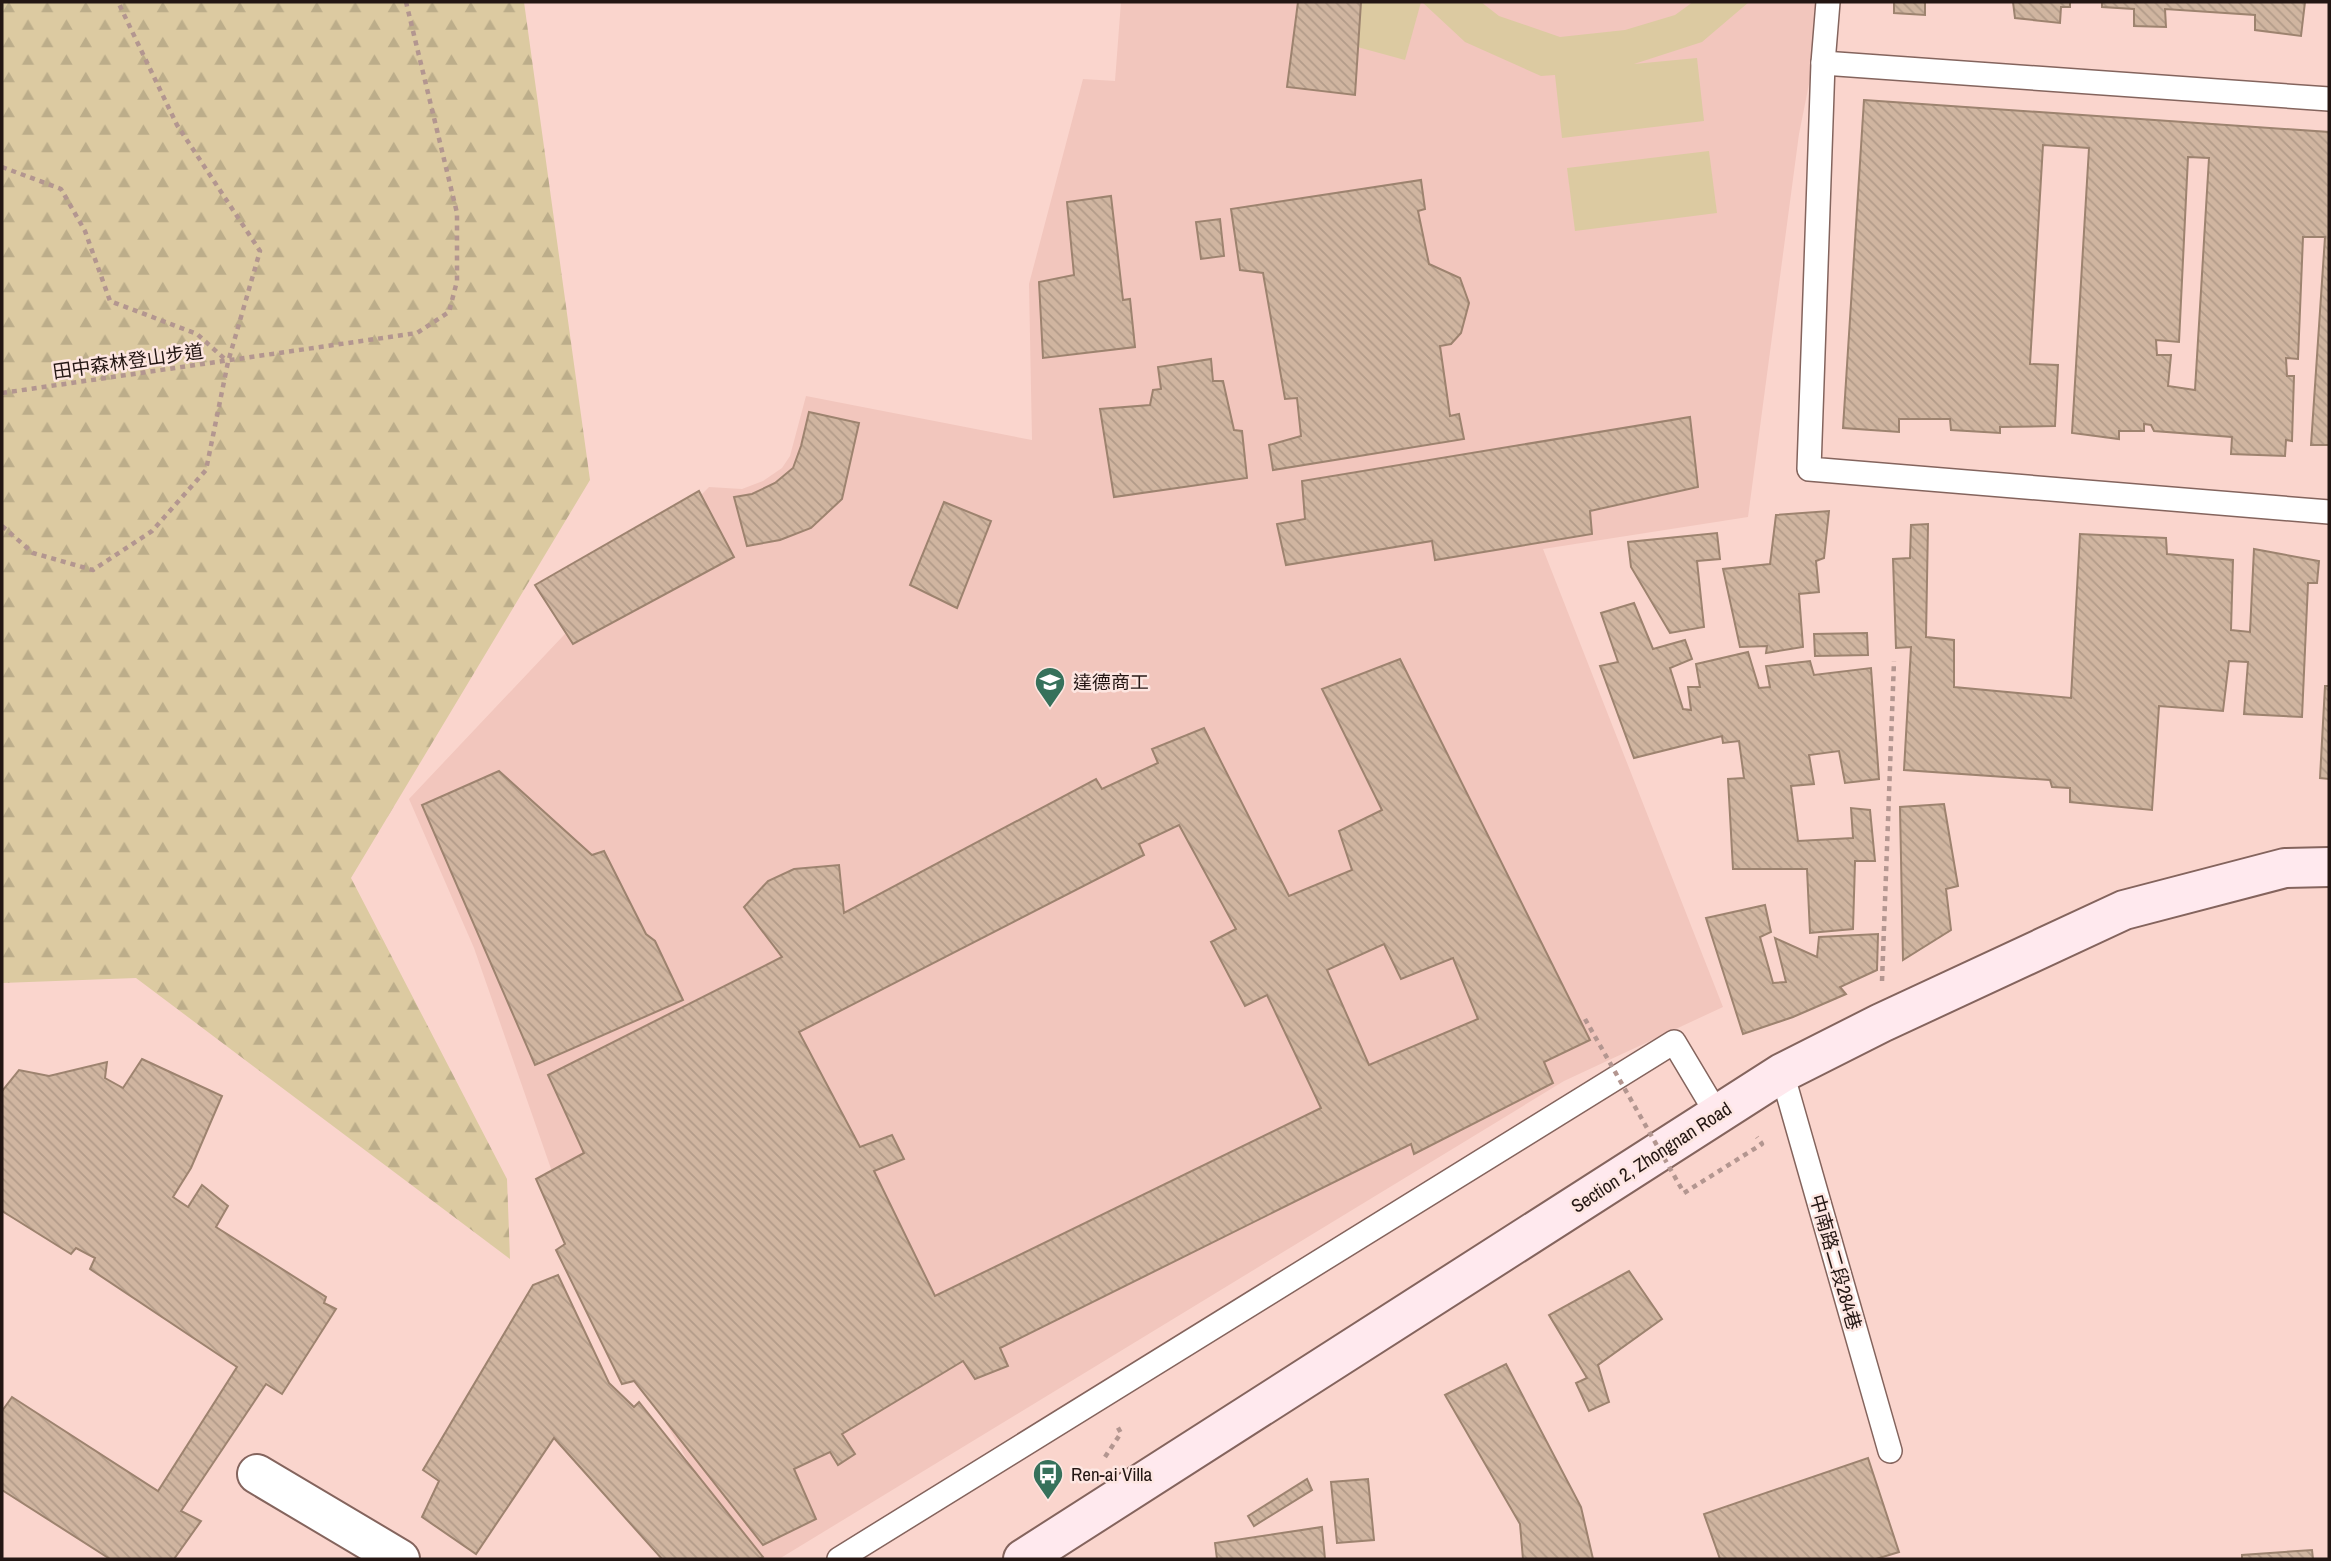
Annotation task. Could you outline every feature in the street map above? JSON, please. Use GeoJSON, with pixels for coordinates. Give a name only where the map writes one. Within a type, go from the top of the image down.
{"type":"FeatureCollection","features":[{"type":"Feature","properties":{"kind":"main road","name":"Section 2, Zhongnan Road"},"geometry":{"type":"LineString","coordinates":[[1023,1559],[1782,1073],[1881,1023],[2124,910],[2285,868],[2329,867]]}},
{"type":"Feature","properties":{"kind":"street"},"geometry":{"type":"LineString","coordinates":[[257,1474],[400,1559]]}},
{"type":"Feature","properties":{"kind":"lane"},"geometry":{"type":"LineString","coordinates":[[1828,2],[1823,63],[1809,469],[2329,512]]}},
{"type":"Feature","properties":{"kind":"lane"},"geometry":{"type":"LineString","coordinates":[[1823,63],[2329,99]]}},
{"type":"Feature","properties":{"kind":"lane"},"geometry":{"type":"LineString","coordinates":[[839,1559],[1674,1042],[1717,1114]]}},
{"type":"Feature","properties":{"kind":"lane","name":"中南路二段284巷"},"geometry":{"type":"LineString","coordinates":[[1782,1073],[1890,1451]]}},
{"type":"Feature","properties":{"kind":"path"},"geometry":{"type":"LineString","coordinates":[[118,2],[177,125],[260,251],[228,362]]}},
{"type":"Feature","properties":{"kind":"path"},"geometry":{"type":"LineString","coordinates":[[228,362],[417,333],[449,312],[457,281],[457,213],[406,2]]}},
{"type":"Feature","properties":{"kind":"path"},"geometry":{"type":"LineString","coordinates":[[2,167],[61,189],[85,231],[110,301],[197,334],[228,362]]}},
{"type":"Feature","properties":{"kind":"path","name":"田中森林登山步道"},"geometry":{"type":"LineString","coordinates":[[2,393],[228,362],[206,470],[152,531],[93,570],[33,553],[2,526]]}},
{"type":"Feature","properties":{"kind":"path"},"geometry":{"type":"LineString","coordinates":[[1881,1023],[1894,661]]}},
{"type":"Feature","properties":{"kind":"path"},"geometry":{"type":"LineString","coordinates":[[1584,1019],[1684,1193],[1762,1144]]}},
{"type":"Feature","properties":{"kind":"path"},"geometry":{"type":"LineString","coordinates":[[1098,1466],[1121,1433],[1116,1424]]}},
{"type":"Feature","properties":{"kind":"shaded area","name":"達德商工"},"geometry":{"type":"Polygon","coordinates":[[[1121,2],[1818,2],[1813,64],[1799,134],[1748,517],[1543,549],[1723,1007],[1564,1081],[779,1559],[745,1559],[601,1312],[474,948],[409,799],[580,618],[709,487],[742,489],[763,481],[782,468],[790,456],[806,396],[1032,440],[1029,284],[1083,79],[1115,81],[1121,2]]]}},
{"type":"Feature","properties":{"kind":"green space"},"geometry":{"type":"Polygon","coordinates":[[[2,2],[524,2],[590,480],[351,878],[507,1179],[510,1259],[136,978],[2,983],[2,2]]]}},
{"type":"Feature","properties":{"kind":"green space"},"geometry":{"type":"Polygon","coordinates":[[[1354,2],[1421,2],[1405,60],[1350,45],[1354,2]]]}},
{"type":"Feature","properties":{"kind":"green space"},"geometry":{"type":"Polygon","coordinates":[[[1422,2],[1481,2],[1499,16],[1560,37],[1625,30],[1675,15],[1693,2],[1749,2],[1702,42],[1634,64],[1697,58],[1704,121],[1562,138],[1555,75],[1541,76],[1465,42],[1422,2]]]}},
{"type":"Feature","properties":{"kind":"green space"},"geometry":{"type":"Polygon","coordinates":[[[1709,151],[1717,213],[1575,231],[1567,168],[1709,151]]]}},
{"type":"Feature","properties":{"kind":"building"},"geometry":{"type":"Polygon","coordinates":[[[1298,2],[1361,2],[1355,95],[1287,87],[1298,2]]]}},
{"type":"Feature","properties":{"kind":"building"},"geometry":{"type":"Polygon","coordinates":[[[1894,2],[1925,2],[1925,15],[1894,13],[1894,2]]]}},
{"type":"Feature","properties":{"kind":"building"},"geometry":{"type":"Polygon","coordinates":[[[2013,2],[2070,2],[2070,7],[2061,7],[2060,23],[2015,18],[2013,2]]]}},
{"type":"Feature","properties":{"kind":"building"},"geometry":{"type":"Polygon","coordinates":[[[2102,2],[2305,2],[2301,36],[2255,30],[2255,15],[2165,9],[2166,27],[2134,26],[2134,9],[2102,7],[2102,2]]]}},
{"type":"Feature","properties":{"kind":"building"},"geometry":{"type":"Polygon","coordinates":[[[1864,100],[2329,132],[2329,445],[2311,445],[2325,237],[2303,237],[2298,359],[2286,358],[2287,376],[2294,376],[2292,441],[2286,440],[2285,456],[2231,454],[2232,437],[2154,431],[2151,425],[2144,424],[2144,431],[2119,431],[2119,439],[2072,433],[2089,148],[2043,145],[2030,364],[2058,365],[2055,426],[2000,427],[2000,433],[1951,430],[1950,419],[1899,419],[1899,432],[1843,428],[1864,100]],[[2188,157],[2179,342],[2156,340],[2157,355],[2171,355],[2168,386],[2195,390],[2209,158],[2188,157]]]}},
{"type":"Feature","properties":{"kind":"building"},"geometry":{"type":"Polygon","coordinates":[[[1421,180],[1425,209],[1418,211],[1429,264],[1460,278],[1469,303],[1461,333],[1451,344],[1440,346],[1450,416],[1459,414],[1464,439],[1273,470],[1269,445],[1301,436],[1297,398],[1285,399],[1263,273],[1240,270],[1231,209],[1421,180]]]}},
{"type":"Feature","properties":{"kind":"building"},"geometry":{"type":"Polygon","coordinates":[[[1111,196],[1123,300],[1130,299],[1135,347],[1043,358],[1039,282],[1074,275],[1067,202],[1111,196]]]}},
{"type":"Feature","properties":{"kind":"building"},"geometry":{"type":"Polygon","coordinates":[[[1220,219],[1224,256],[1201,259],[1196,222],[1220,219]]]}},
{"type":"Feature","properties":{"kind":"building"},"geometry":{"type":"Polygon","coordinates":[[[1211,359],[1213,381],[1223,381],[1234,430],[1242,431],[1247,478],[1114,497],[1100,409],[1150,405],[1153,390],[1161,389],[1158,367],[1211,359]]]}},
{"type":"Feature","properties":{"kind":"building"},"geometry":{"type":"Polygon","coordinates":[[[809,412],[859,423],[842,499],[811,528],[780,540],[747,546],[734,497],[752,494],[775,483],[793,468],[809,412]]]}},
{"type":"Feature","properties":{"kind":"building"},"geometry":{"type":"Polygon","coordinates":[[[1690,417],[1698,487],[1590,511],[1592,534],[1435,560],[1432,541],[1286,565],[1277,524],[1305,519],[1302,481],[1690,417]]]}},
{"type":"Feature","properties":{"kind":"building"},"geometry":{"type":"Polygon","coordinates":[[[699,491],[734,557],[573,644],[535,585],[699,491]]]}},
{"type":"Feature","properties":{"kind":"building"},"geometry":{"type":"Polygon","coordinates":[[[944,502],[991,521],[957,608],[910,585],[944,502]]]}},
{"type":"Feature","properties":{"kind":"building"},"geometry":{"type":"Polygon","coordinates":[[[1829,511],[1824,558],[1816,561],[1819,592],[1799,594],[1803,647],[1766,653],[1767,646],[1740,647],[1723,569],[1770,564],[1776,515],[1829,511]]]}},
{"type":"Feature","properties":{"kind":"building"},"geometry":{"type":"Polygon","coordinates":[[[1928,524],[1926,637],[1954,640],[1954,687],[2071,698],[2080,534],[2166,538],[2167,554],[2233,560],[2231,630],[2250,632],[2254,549],[2319,561],[2317,583],[2308,583],[2302,717],[2244,714],[2248,662],[2229,661],[2223,711],[2159,706],[2152,810],[2070,802],[2070,788],[2052,787],[2050,780],[1904,770],[1911,647],[1896,648],[1893,559],[1910,558],[1911,525],[1928,524]]]}},
{"type":"Feature","properties":{"kind":"building"},"geometry":{"type":"Polygon","coordinates":[[[1717,533],[1720,559],[1697,561],[1704,627],[1670,633],[1631,567],[1628,542],[1717,533]]]}},
{"type":"Feature","properties":{"kind":"building"},"geometry":{"type":"Polygon","coordinates":[[[1634,603],[1653,649],[1685,640],[1692,659],[1670,668],[1683,709],[1691,710],[1688,687],[1700,687],[1696,664],[1748,652],[1759,688],[1770,687],[1766,666],[1810,661],[1814,675],[1871,668],[1879,779],[1845,783],[1839,751],[1809,755],[1814,784],[1791,786],[1798,841],[1853,838],[1851,808],[1870,810],[1875,861],[1855,861],[1853,929],[1810,933],[1807,869],[1733,869],[1728,779],[1744,778],[1739,741],[1723,743],[1722,736],[1634,758],[1600,666],[1618,662],[1601,613],[1634,603]]]}},
{"type":"Feature","properties":{"kind":"building"},"geometry":{"type":"Polygon","coordinates":[[[1867,633],[1868,655],[1815,656],[1814,634],[1867,633]]]}},
{"type":"Feature","properties":{"kind":"building"},"geometry":{"type":"Polygon","coordinates":[[[1400,659],[1590,1040],[1544,1062],[1553,1083],[1414,1154],[1411,1144],[1000,1348],[1008,1366],[975,1379],[963,1361],[842,1434],[855,1454],[838,1465],[830,1452],[794,1469],[816,1519],[763,1545],[634,1381],[622,1384],[556,1250],[565,1244],[536,1179],[584,1153],[548,1075],[782,957],[744,907],[768,881],[794,869],[839,865],[844,913],[1096,779],[1102,789],[1158,763],[1152,749],[1204,728],[1289,896],[1352,870],[1339,831],[1382,810],[1322,689],[1400,659]],[[1179,825],[1139,844],[1144,855],[799,1032],[860,1147],[892,1135],[904,1159],[874,1171],[935,1296],[1321,1108],[1267,995],[1245,1006],[1211,942],[1236,929],[1179,825]],[[1384,944],[1327,970],[1369,1065],[1478,1019],[1453,958],[1401,979],[1384,944]]]}},
{"type":"Feature","properties":{"kind":"building"},"geometry":{"type":"Polygon","coordinates":[[[2325,686],[2329,686],[2329,779],[2320,778],[2325,686]]]}},
{"type":"Feature","properties":{"kind":"building"},"geometry":{"type":"Polygon","coordinates":[[[499,771],[592,855],[604,851],[646,934],[655,941],[683,1000],[535,1065],[422,805],[499,771]]]}},
{"type":"Feature","properties":{"kind":"building"},"geometry":{"type":"Polygon","coordinates":[[[1944,804],[1958,886],[1946,889],[1951,930],[1903,960],[1900,807],[1944,804]]]}},
{"type":"Feature","properties":{"kind":"building"},"geometry":{"type":"Polygon","coordinates":[[[1765,905],[1771,932],[1760,937],[1773,983],[1786,982],[1775,938],[1817,957],[1819,937],[1878,934],[1877,970],[1840,987],[1846,994],[1793,1017],[1743,1034],[1706,918],[1765,905]]]}},
{"type":"Feature","properties":{"kind":"building"},"geometry":{"type":"Polygon","coordinates":[[[142,1059],[222,1096],[191,1168],[173,1197],[188,1207],[202,1185],[228,1206],[216,1227],[326,1297],[324,1303],[336,1309],[282,1394],[266,1384],[181,1511],[201,1521],[174,1559],[110,1559],[2,1490],[2,1411],[12,1397],[158,1491],[237,1367],[90,1269],[95,1258],[76,1248],[71,1254],[2,1211],[2,1091],[19,1070],[49,1076],[107,1062],[105,1078],[123,1088],[142,1059]]]}},
{"type":"Feature","properties":{"kind":"building"},"geometry":{"type":"Polygon","coordinates":[[[1629,1271],[1662,1319],[1598,1365],[1609,1402],[1589,1411],[1576,1383],[1587,1378],[1549,1315],[1629,1271]]]}},
{"type":"Feature","properties":{"kind":"building"},"geometry":{"type":"Polygon","coordinates":[[[558,1275],[609,1383],[634,1407],[639,1402],[763,1557],[662,1559],[554,1438],[476,1554],[422,1517],[439,1481],[423,1470],[533,1285],[558,1275]]]}},
{"type":"Feature","properties":{"kind":"building"},"geometry":{"type":"Polygon","coordinates":[[[1506,1364],[1581,1507],[1593,1559],[1523,1559],[1520,1524],[1445,1395],[1506,1364]]]}},
{"type":"Feature","properties":{"kind":"building"},"geometry":{"type":"Polygon","coordinates":[[[1868,1458],[1899,1552],[1876,1559],[1720,1559],[1704,1514],[1868,1458]]]}},
{"type":"Feature","properties":{"kind":"building"},"geometry":{"type":"Polygon","coordinates":[[[1307,1479],[1312,1490],[1254,1526],[1248,1516],[1307,1479]]]}},
{"type":"Feature","properties":{"kind":"building"},"geometry":{"type":"Polygon","coordinates":[[[1368,1479],[1374,1540],[1337,1543],[1331,1482],[1368,1479]]]}},
{"type":"Feature","properties":{"kind":"building"},"geometry":{"type":"Polygon","coordinates":[[[1322,1527],[1325,1559],[1217,1559],[1215,1543],[1322,1527]]]}},
{"type":"Feature","properties":{"kind":"building"},"geometry":{"type":"Polygon","coordinates":[[[2312,1550],[2313,1559],[2242,1559],[2242,1555],[2312,1550]]]}},
{"type":"Feature","properties":{"kind":"place","name":"達德商工"},"geometry":{"type":"Point","coordinates":[1050,709]}},
{"type":"Feature","properties":{"kind":"place","name":"Ren-ai Villa"},"geometry":{"type":"Point","coordinates":[1048,1501]}}]}
